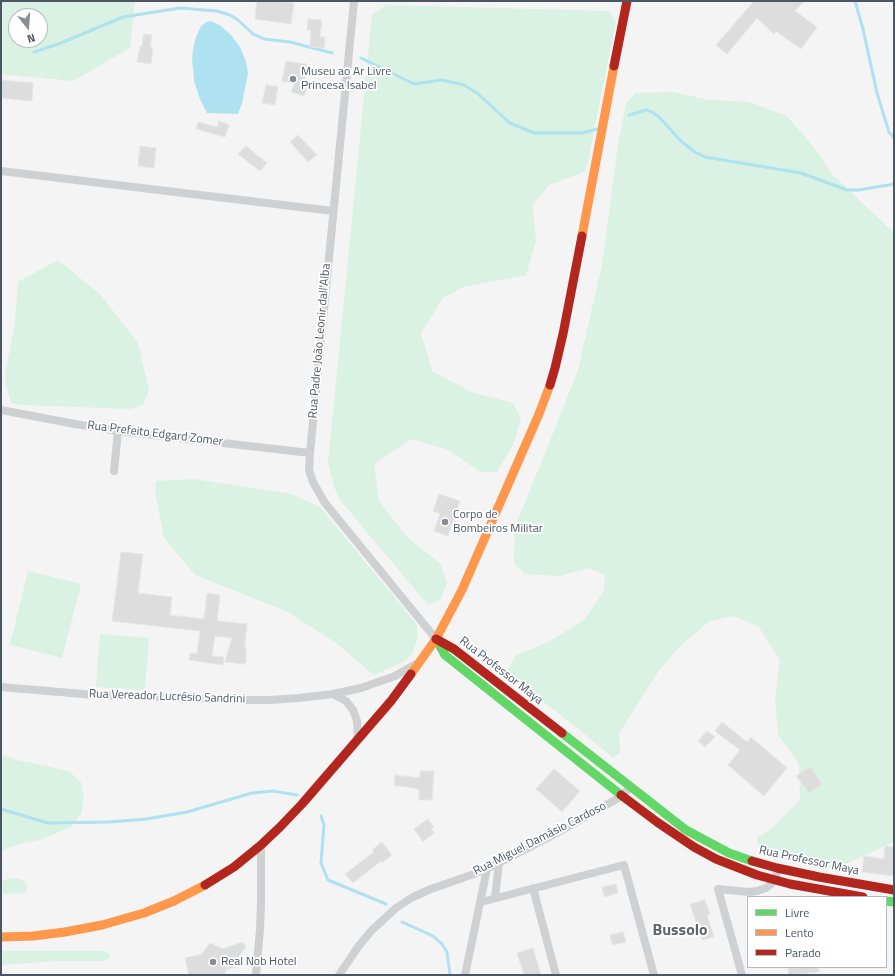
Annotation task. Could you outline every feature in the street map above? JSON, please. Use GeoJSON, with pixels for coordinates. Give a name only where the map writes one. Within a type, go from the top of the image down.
{"type":"FeatureCollection","features":[{"type":"Feature","properties":{"kind":"main road"},"geometry":{"type":"LineString","coordinates":[[1,937],[33,936],[65,932],[102,925],[144,913],[174,901],[206,885],[234,867],[280,828],[302,804],[391,701],[436,639],[465,583],[539,414],[555,368],[564,334],[627,1]]}},
{"type":"Feature","properties":{"kind":"main road","name":"Rua Professor Maya"},"geometry":{"type":"LineString","coordinates":[[436,639],[454,649],[686,830],[729,852],[777,868],[819,878],[894,890]]}},
{"type":"Feature","properties":{"kind":"main road","name":"Rua Professor Maya"},"geometry":{"type":"LineString","coordinates":[[436,639],[445,655],[622,796],[694,847],[716,859],[776,880],[858,896]]}},
{"type":"Feature","properties":{"kind":"street","name":"Rua Padre João Leonir dall'Alba"},"geometry":{"type":"LineString","coordinates":[[354,1],[309,470],[313,482],[325,503],[436,639]]}},
{"type":"Feature","properties":{"kind":"street"},"geometry":{"type":"LineString","coordinates":[[1,171],[333,211]]}},
{"type":"Feature","properties":{"kind":"street","name":"Rua Prefeito Edgard Zomer"},"geometry":{"type":"LineString","coordinates":[[1,410],[118,431],[310,453]]}},
{"type":"Feature","properties":{"kind":"street"},"geometry":{"type":"LineString","coordinates":[[114,471],[118,431]]}},
{"type":"Feature","properties":{"kind":"street","name":"Rua Vereador Lucrésio Sandrini"},"geometry":{"type":"LineString","coordinates":[[1,687],[95,695],[244,700],[299,698],[334,694],[376,684],[395,676],[420,662]]}},
{"type":"Feature","properties":{"kind":"street"},"geometry":{"type":"LineString","coordinates":[[334,694],[346,701],[353,710],[357,721],[358,739]]}},
{"type":"Feature","properties":{"kind":"street","name":"Rua Miguel Damásio Cardoso"},"geometry":{"type":"LineString","coordinates":[[339,975],[370,931],[396,908],[413,897],[430,889],[488,869],[555,834],[622,796],[630,787]]}},
{"type":"Feature","properties":{"kind":"street"},"geometry":{"type":"LineString","coordinates":[[256,975],[261,904],[261,845]]}},
{"type":"Feature","properties":{"kind":"street"},"geometry":{"type":"LineString","coordinates":[[495,898],[499,863]]}},
{"type":"Feature","properties":{"kind":"street"},"geometry":{"type":"LineString","coordinates":[[481,902],[624,865],[654,975]]}},
{"type":"Feature","properties":{"kind":"street"},"geometry":{"type":"LineString","coordinates":[[742,975],[718,889],[749,892],[766,888],[776,880],[777,868]]}},
{"type":"Feature","properties":{"kind":"street"},"geometry":{"type":"LineString","coordinates":[[466,975],[488,869]]}},
{"type":"Feature","properties":{"kind":"street"},"geometry":{"type":"LineString","coordinates":[[533,888],[556,975]]}},
{"type":"Feature","properties":{"kind":"green space"},"geometry":{"type":"Polygon","coordinates":[[[1,1],[135,1],[130,48],[73,81],[1,74],[1,1]]]}},
{"type":"Feature","properties":{"kind":"green space"},"geometry":{"type":"Polygon","coordinates":[[[386,5],[609,11],[616,22],[586,171],[549,185],[533,205],[536,241],[526,275],[463,287],[443,298],[421,333],[432,371],[471,392],[513,403],[521,419],[513,445],[497,472],[481,472],[446,449],[411,439],[374,464],[379,501],[408,538],[440,563],[447,583],[441,599],[428,605],[340,500],[334,487],[328,463],[372,15],[386,5]]]}},
{"type":"Feature","properties":{"kind":"green space"},"geometry":{"type":"Polygon","coordinates":[[[674,92],[709,100],[750,102],[787,116],[812,145],[833,175],[894,233],[894,842],[835,868],[811,866],[759,851],[757,838],[772,828],[800,800],[799,764],[778,735],[775,699],[780,660],[758,626],[733,616],[710,621],[681,645],[658,672],[619,733],[620,753],[613,758],[575,726],[506,673],[515,656],[550,641],[584,620],[604,591],[605,575],[588,568],[560,576],[525,574],[514,563],[515,526],[578,370],[602,265],[618,145],[626,103],[636,93],[674,92]]]}},
{"type":"Feature","properties":{"kind":"green space"},"geometry":{"type":"Polygon","coordinates":[[[58,260],[100,294],[138,343],[149,390],[143,405],[130,409],[23,405],[11,403],[6,386],[5,375],[15,322],[18,282],[58,260]]]}},
{"type":"Feature","properties":{"kind":"green space"},"geometry":{"type":"Polygon","coordinates":[[[194,479],[292,494],[320,507],[417,625],[417,639],[412,655],[403,662],[374,675],[336,643],[288,612],[195,575],[164,538],[155,492],[156,481],[194,479]]]}},
{"type":"Feature","properties":{"kind":"green space"},"geometry":{"type":"Polygon","coordinates":[[[28,571],[81,584],[62,658],[10,645],[28,571]]]}},
{"type":"Feature","properties":{"kind":"green space"},"geometry":{"type":"Polygon","coordinates":[[[100,634],[149,638],[145,690],[96,687],[100,634]]]}},
{"type":"Feature","properties":{"kind":"green space"},"geometry":{"type":"Polygon","coordinates":[[[1,754],[18,760],[69,771],[81,782],[84,798],[81,814],[70,828],[39,840],[8,848],[1,852],[1,754]]]}},
{"type":"Feature","properties":{"kind":"green space"},"geometry":{"type":"Polygon","coordinates":[[[10,878],[20,879],[25,882],[27,886],[25,893],[1,894],[1,881],[10,878]]]}},
{"type":"Feature","properties":{"kind":"green space"},"geometry":{"type":"Polygon","coordinates":[[[1,951],[102,951],[109,953],[110,956],[106,961],[58,961],[1,965],[1,951]]]}},
{"type":"Feature","properties":{"kind":"water"},"geometry":{"type":"Polygon","coordinates":[[[208,21],[221,26],[232,36],[241,49],[246,62],[248,73],[242,103],[238,114],[207,113],[200,99],[194,81],[192,60],[193,49],[201,26],[208,21]]]}},
{"type":"Feature","properties":{"kind":"building"},"geometry":{"type":"Polygon","coordinates":[[[257,1],[294,3],[291,24],[255,19],[257,1]]]}},
{"type":"Feature","properties":{"kind":"building"},"geometry":{"type":"Polygon","coordinates":[[[754,1],[804,1],[795,11],[817,27],[801,49],[776,31],[774,34],[757,18],[727,54],[716,45],[754,1]]]}},
{"type":"Feature","properties":{"kind":"building"},"geometry":{"type":"Polygon","coordinates":[[[308,19],[322,20],[320,37],[325,37],[324,48],[310,47],[311,30],[307,30],[308,19]]]}},
{"type":"Feature","properties":{"kind":"building"},"geometry":{"type":"Polygon","coordinates":[[[144,34],[152,35],[150,47],[153,48],[151,64],[137,62],[144,34]]]}},
{"type":"Feature","properties":{"kind":"building"},"geometry":{"type":"Polygon","coordinates":[[[286,61],[307,64],[303,88],[307,89],[304,96],[291,92],[295,83],[282,81],[286,61]]]}},
{"type":"Feature","properties":{"kind":"building"},"geometry":{"type":"Polygon","coordinates":[[[1,80],[33,83],[32,101],[1,98],[1,80]]]}},
{"type":"Feature","properties":{"kind":"building"},"geometry":{"type":"Polygon","coordinates":[[[266,85],[278,87],[275,105],[262,103],[266,85]]]}},
{"type":"Feature","properties":{"kind":"building"},"geometry":{"type":"Polygon","coordinates":[[[219,121],[229,125],[225,137],[196,129],[198,122],[217,127],[219,121]]]}},
{"type":"Feature","properties":{"kind":"building"},"geometry":{"type":"Polygon","coordinates":[[[298,135],[317,155],[308,162],[290,142],[298,135]]]}},
{"type":"Feature","properties":{"kind":"building"},"geometry":{"type":"Polygon","coordinates":[[[140,146],[156,148],[154,168],[138,166],[140,146]]]}},
{"type":"Feature","properties":{"kind":"building"},"geometry":{"type":"Polygon","coordinates":[[[246,146],[267,163],[260,171],[238,154],[246,146]]]}},
{"type":"Feature","properties":{"kind":"building","name":"Corpo de Bombeiros Militar"},"geometry":{"type":"Polygon","coordinates":[[[439,494],[460,501],[448,536],[434,531],[440,514],[433,511],[439,494]]]}},
{"type":"Feature","properties":{"kind":"building"},"geometry":{"type":"Polygon","coordinates":[[[121,552],[143,554],[138,593],[172,597],[170,615],[204,619],[207,593],[220,595],[217,621],[247,624],[245,641],[246,664],[225,662],[232,638],[215,636],[212,656],[224,657],[223,665],[189,660],[190,653],[197,654],[200,631],[112,621],[121,552]]]}},
{"type":"Feature","properties":{"kind":"building"},"geometry":{"type":"Polygon","coordinates":[[[722,722],[747,742],[751,737],[787,768],[764,796],[728,765],[740,750],[715,731],[722,722]]]}},
{"type":"Feature","properties":{"kind":"building"},"geometry":{"type":"Polygon","coordinates":[[[707,731],[715,737],[705,747],[698,741],[707,731]]]}},
{"type":"Feature","properties":{"kind":"building"},"geometry":{"type":"Polygon","coordinates":[[[810,767],[822,784],[809,793],[796,776],[810,767]]]}},
{"type":"Feature","properties":{"kind":"building"},"geometry":{"type":"Polygon","coordinates":[[[554,769],[580,791],[562,812],[536,789],[554,769]]]}},
{"type":"Feature","properties":{"kind":"building"},"geometry":{"type":"Polygon","coordinates":[[[420,771],[434,771],[432,800],[419,800],[419,789],[394,785],[395,775],[420,778],[420,771]]]}},
{"type":"Feature","properties":{"kind":"building"},"geometry":{"type":"Polygon","coordinates":[[[428,819],[434,827],[431,829],[434,833],[423,842],[414,829],[428,819]]]}},
{"type":"Feature","properties":{"kind":"building"},"geometry":{"type":"Polygon","coordinates":[[[382,842],[392,855],[382,863],[381,861],[353,883],[345,874],[374,852],[372,850],[382,842]]]}},
{"type":"Feature","properties":{"kind":"building"},"geometry":{"type":"Polygon","coordinates":[[[885,846],[894,847],[894,876],[862,872],[864,856],[884,859],[885,846]]]}},
{"type":"Feature","properties":{"kind":"building"},"geometry":{"type":"Polygon","coordinates":[[[616,884],[618,893],[604,897],[602,887],[616,884]]]}},
{"type":"Feature","properties":{"kind":"building"},"geometry":{"type":"Polygon","coordinates":[[[705,900],[710,914],[707,915],[714,937],[702,940],[690,904],[705,900]]]}},
{"type":"Feature","properties":{"kind":"building"},"geometry":{"type":"Polygon","coordinates":[[[623,932],[626,942],[612,945],[610,935],[623,932]]]}},
{"type":"Feature","properties":{"kind":"building","name":"Real Nob Hotel"},"geometry":{"type":"Polygon","coordinates":[[[242,942],[246,946],[239,957],[242,965],[226,970],[224,975],[189,975],[185,958],[202,954],[210,943],[223,949],[242,942]]]}},
{"type":"Feature","properties":{"kind":"building"},"geometry":{"type":"Polygon","coordinates":[[[533,948],[541,975],[524,975],[517,953],[533,948]]]}},
{"type":"Feature","properties":{"kind":"building"},"geometry":{"type":"Polygon","coordinates":[[[788,968],[819,968],[819,972],[789,975],[788,968]]]}},
{"type":"Feature","properties":{"kind":"waterway"},"geometry":{"type":"LineString","coordinates":[[855,1],[863,29],[877,93],[889,132],[894,138]]}},
{"type":"Feature","properties":{"kind":"waterway"},"geometry":{"type":"LineString","coordinates":[[34,52],[61,43],[123,17],[180,8],[217,11],[230,15],[238,20],[253,34],[264,39],[290,42],[332,53]]}},
{"type":"Feature","properties":{"kind":"waterway"},"geometry":{"type":"LineString","coordinates":[[361,58],[414,84],[442,80],[464,85],[477,93],[510,123],[534,133],[582,133],[597,129]]}},
{"type":"Feature","properties":{"kind":"waterway"},"geometry":{"type":"LineString","coordinates":[[629,115],[646,110],[652,112],[659,117],[681,141],[695,152],[705,157],[801,173],[847,190],[859,190],[894,184]]}},
{"type":"Feature","properties":{"kind":"waterway"},"geometry":{"type":"LineString","coordinates":[[1,809],[48,823],[109,822],[146,819],[187,812],[252,793],[273,791],[297,795]]}},
{"type":"Feature","properties":{"kind":"waterway"},"geometry":{"type":"LineString","coordinates":[[321,816],[324,825],[321,863],[328,880],[386,904]]}},
{"type":"Feature","properties":{"kind":"waterway"},"geometry":{"type":"LineString","coordinates":[[402,922],[433,936],[442,944],[447,952],[450,975]]}},
{"type":"Feature","properties":{"kind":"traffic: fast"},"geometry":{"type":"LineString","coordinates":[[436,639],[445,655],[621,795]]}},
{"type":"Feature","properties":{"kind":"traffic: fast"},"geometry":{"type":"LineString","coordinates":[[562,733],[686,830],[729,853],[752,861]]}},
{"type":"Feature","properties":{"kind":"traffic: fast"},"geometry":{"type":"LineString","coordinates":[[887,901],[894,902]]}},
{"type":"Feature","properties":{"kind":"traffic: slow"},"geometry":{"type":"LineString","coordinates":[[582,236],[614,66]]}},
{"type":"Feature","properties":{"kind":"traffic: slow"},"geometry":{"type":"LineString","coordinates":[[411,674],[436,639],[462,590],[539,414],[550,385]]}},
{"type":"Feature","properties":{"kind":"traffic: slow"},"geometry":{"type":"LineString","coordinates":[[1,937],[33,936],[102,925],[144,913],[174,901],[205,885]]}},
{"type":"Feature","properties":{"kind":"traffic: jam"},"geometry":{"type":"LineString","coordinates":[[614,66],[627,1]]}},
{"type":"Feature","properties":{"kind":"traffic: jam"},"geometry":{"type":"LineString","coordinates":[[550,385],[563,334],[582,236]]}},
{"type":"Feature","properties":{"kind":"traffic: jam"},"geometry":{"type":"LineString","coordinates":[[436,639],[454,649],[562,733]]}},
{"type":"Feature","properties":{"kind":"traffic: jam"},"geometry":{"type":"LineString","coordinates":[[205,885],[234,867],[280,827],[302,804],[391,701],[411,674]]}},
{"type":"Feature","properties":{"kind":"traffic: jam"},"geometry":{"type":"LineString","coordinates":[[621,795],[694,847],[716,859],[757,875],[790,884],[857,896]]}},
{"type":"Feature","properties":{"kind":"traffic: jam"},"geometry":{"type":"LineString","coordinates":[[752,861],[819,877],[894,890]]}},
{"type":"Feature","properties":{"kind":"place","name":"Museu ao Ar Livre Princesa Isabel"},"geometry":{"type":"Point","coordinates":[293,79]}},
{"type":"Feature","properties":{"kind":"place","name":"Corpo de Bombeiros Militar"},"geometry":{"type":"Point","coordinates":[445,522]}},
{"type":"Feature","properties":{"kind":"place","name":"Real Nob Hotel"},"geometry":{"type":"Point","coordinates":[213,962]}},
{"type":"Feature","properties":{"kind":"district","name":"Bussolo"},"geometry":{"type":"Point","coordinates":[680,931]}}]}
